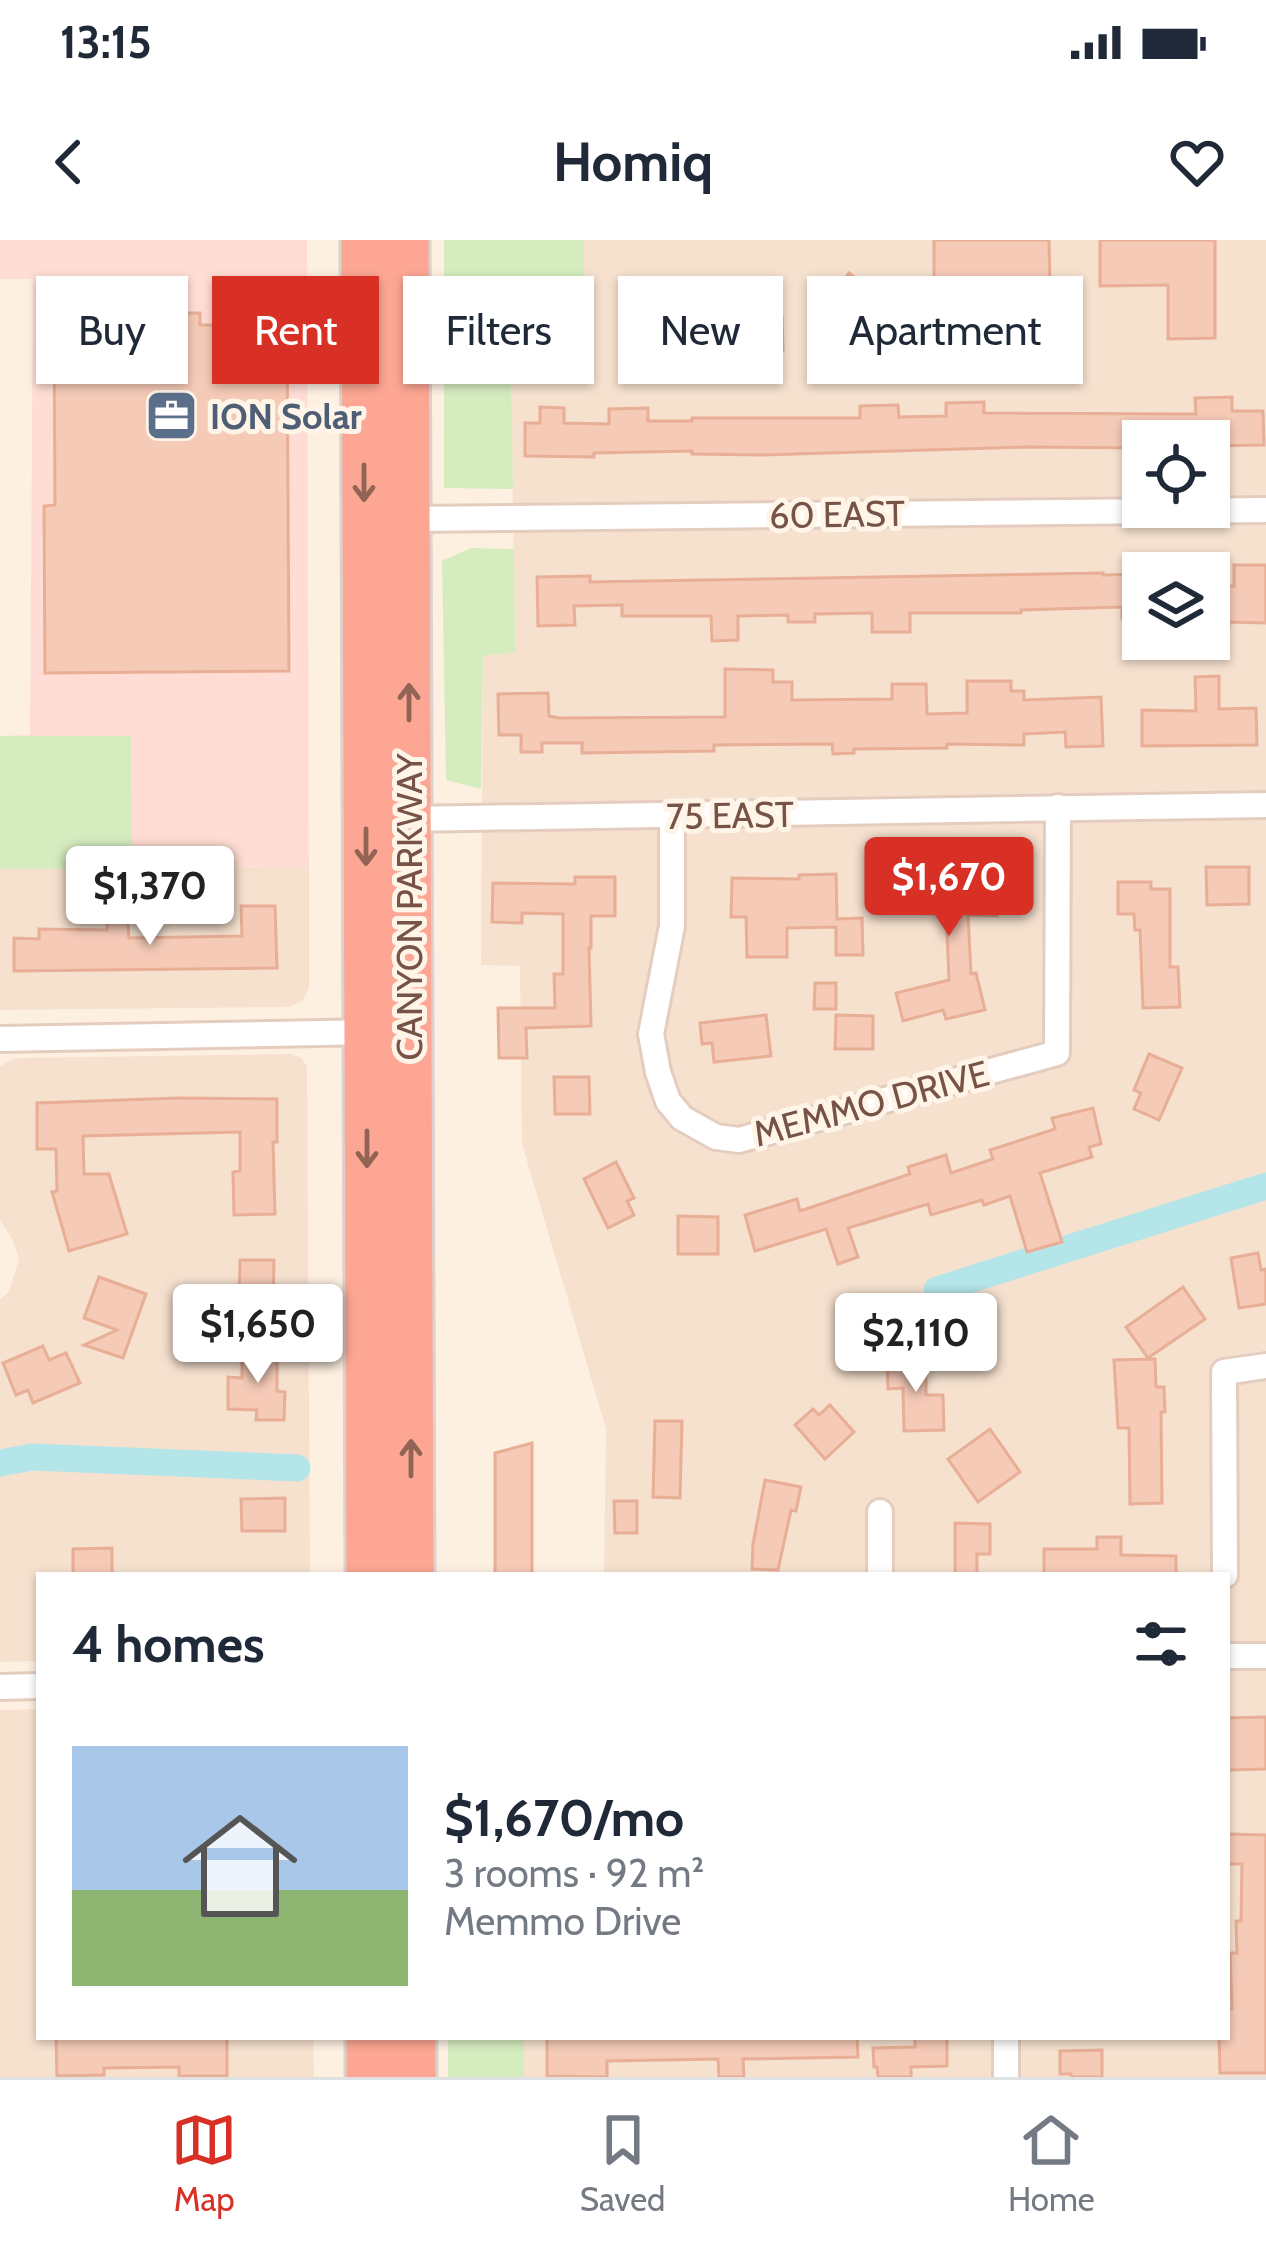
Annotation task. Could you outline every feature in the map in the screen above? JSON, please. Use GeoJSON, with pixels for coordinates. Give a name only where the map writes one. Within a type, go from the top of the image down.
{"type":"FeatureCollection","features":[{"type":"Feature","properties":{"kind":"highway","name":"CANYON PARKWAY"},"geometry":{"type":"LineString","coordinates":[[364,240],[388,1032],[411,1572]]}},
{"type":"Feature","properties":{"kind":"highway","name":"CANYON PARKWAY"},"geometry":{"type":"LineString","coordinates":[[369,1572],[388,1032],[410,819],[406,240]]}},
{"type":"Feature","properties":{"kind":"highway"},"geometry":{"type":"LineString","coordinates":[[369,2040],[369,2077]]}},
{"type":"Feature","properties":{"kind":"highway"},"geometry":{"type":"LineString","coordinates":[[413,2040],[413,2077]]}},
{"type":"Feature","properties":{"kind":"street","name":"60 EAST"},"geometry":{"type":"LineString","coordinates":[[408,519],[1266,509]]}},
{"type":"Feature","properties":{"kind":"street","name":"75 EAST"},"geometry":{"type":"LineString","coordinates":[[410,819],[1266,805]]}},
{"type":"Feature","properties":{"kind":"street","name":"MEMMO DRIVE"},"geometry":{"type":"LineString","coordinates":[[672,816],[672,926],[651,1034],[658,1072],[668,1101],[682,1118],[716,1137],[740,1140],[1058,1053],[1058,807]]}},
{"type":"Feature","properties":{"kind":"street"},"geometry":{"type":"LineString","coordinates":[[0,1039],[388,1032]]}},
{"type":"Feature","properties":{"kind":"street"},"geometry":{"type":"LineString","coordinates":[[1225,1572],[1224,1372],[1266,1366]]}},
{"type":"Feature","properties":{"kind":"street"},"geometry":{"type":"LineString","coordinates":[[880,1512],[880,1572]]}},
{"type":"Feature","properties":{"kind":"street"},"geometry":{"type":"LineString","coordinates":[[1230,1656],[1266,1656]]}},
{"type":"Feature","properties":{"kind":"street"},"geometry":{"type":"LineString","coordinates":[[0,1687],[36,1686]]}},
{"type":"Feature","properties":{"kind":"street"},"geometry":{"type":"LineString","coordinates":[[1006,2040],[1006,2077]]}},
{"type":"Feature","properties":{"kind":"shaded area"},"geometry":{"type":"Polygon","coordinates":[[[0,240],[307,240],[307,276],[212,276],[212,384],[307,384],[309,866],[0,868],[0,736],[30,735],[33,279],[0,279],[0,240]]]}},
{"type":"Feature","properties":{"kind":"shaded area"},"geometry":{"type":"Polygon","coordinates":[[[584,240],[1266,240],[1266,2077],[524,2077],[524,2040],[1230,2040],[1230,1572],[604,1572],[606,1429],[522,1144],[520,966],[481,965],[483,655],[515,652],[511,384],[594,384],[594,276],[584,276],[584,240]]]}},
{"type":"Feature","properties":{"kind":"shaded area"},"geometry":{"type":"Polygon","coordinates":[[[309,866],[309,988],[303,1000],[290,1007],[0,1010],[0,869],[309,866]]]}},
{"type":"Feature","properties":{"kind":"shaded area"},"geometry":{"type":"Polygon","coordinates":[[[291,1054],[302,1058],[307,1067],[310,1572],[36,1572],[36,1661],[0,1662],[0,1300],[9,1291],[19,1259],[0,1220],[0,1066],[16,1058],[291,1054]]]}},
{"type":"Feature","properties":{"kind":"shaded area"},"geometry":{"type":"Polygon","coordinates":[[[36,1709],[36,2040],[313,2040],[314,2077],[0,2077],[0,1710],[36,1709]]]}},
{"type":"Feature","properties":{"kind":"green space"},"geometry":{"type":"Polygon","coordinates":[[[444,240],[584,240],[584,276],[444,276],[444,240]]]}},
{"type":"Feature","properties":{"kind":"green space"},"geometry":{"type":"Polygon","coordinates":[[[444,384],[511,384],[513,489],[444,488],[444,384]]]}},
{"type":"Feature","properties":{"kind":"green space"},"geometry":{"type":"Polygon","coordinates":[[[471,548],[514,549],[515,652],[483,656],[481,789],[446,780],[442,561],[471,548]]]}},
{"type":"Feature","properties":{"kind":"green space"},"geometry":{"type":"Polygon","coordinates":[[[0,736],[131,736],[132,868],[0,869],[0,736]]]}},
{"type":"Feature","properties":{"kind":"green space"},"geometry":{"type":"Polygon","coordinates":[[[448,2040],[524,2040],[524,2077],[448,2077],[448,2040]]]}},
{"type":"Feature","properties":{"kind":"building"},"geometry":{"type":"Polygon","coordinates":[[[934,240],[1049,240],[1050,276],[934,276],[934,240]]]}},
{"type":"Feature","properties":{"kind":"building"},"geometry":{"type":"Polygon","coordinates":[[[1100,240],[1215,240],[1215,338],[1168,339],[1168,285],[1100,286],[1100,240]]]}},
{"type":"Feature","properties":{"kind":"building","name":"ION Solar"},"geometry":{"type":"Polygon","coordinates":[[[188,313],[200,313],[200,325],[212,325],[212,384],[287,384],[289,671],[45,673],[44,506],[55,505],[54,384],[188,384],[188,313]]]}},
{"type":"Feature","properties":{"kind":"building"},"geometry":{"type":"Polygon","coordinates":[[[1232,397],[1232,411],[1263,411],[1264,445],[1230,446],[1230,420],[1122,420],[1122,448],[525,456],[525,423],[540,423],[540,407],[564,408],[564,423],[609,424],[609,409],[648,408],[648,421],[860,418],[860,406],[898,405],[899,417],[946,416],[946,403],[984,402],[984,413],[1196,414],[1195,398],[1232,397]]]}},
{"type":"Feature","properties":{"kind":"building"},"geometry":{"type":"Polygon","coordinates":[[[1234,565],[1266,565],[1266,623],[1230,622],[1230,586],[1234,586],[1234,565]]]}},
{"type":"Feature","properties":{"kind":"building"},"geometry":{"type":"Polygon","coordinates":[[[1103,573],[1122,575],[1122,607],[910,613],[910,632],[872,632],[872,613],[815,614],[815,622],[788,622],[788,615],[738,616],[738,640],[712,641],[711,616],[622,616],[622,605],[574,606],[575,625],[538,626],[537,577],[590,576],[590,582],[1103,573]]]}},
{"type":"Feature","properties":{"kind":"building"},"geometry":{"type":"Polygon","coordinates":[[[725,669],[773,670],[773,682],[792,682],[792,700],[892,699],[892,684],[926,684],[927,714],[967,713],[967,681],[1011,681],[1011,691],[1024,691],[1024,700],[1101,697],[1103,746],[1066,747],[1065,732],[1024,734],[1024,745],[947,744],[947,748],[854,749],[854,753],[833,754],[832,744],[582,753],[582,743],[542,743],[542,752],[521,752],[521,735],[499,735],[498,694],[548,693],[549,716],[559,718],[725,717],[725,669]]]}},
{"type":"Feature","properties":{"kind":"building"},"geometry":{"type":"Polygon","coordinates":[[[1219,676],[1219,709],[1256,708],[1257,745],[1142,746],[1142,710],[1196,711],[1195,677],[1219,676]]]}},
{"type":"Feature","properties":{"kind":"building"},"geometry":{"type":"Polygon","coordinates":[[[1206,867],[1249,867],[1249,904],[1207,905],[1206,867]]]}},
{"type":"Feature","properties":{"kind":"building"},"geometry":{"type":"Polygon","coordinates":[[[961,873],[998,874],[997,916],[968,915],[971,974],[976,973],[985,1010],[946,1019],[943,1010],[903,1021],[896,993],[949,980],[946,910],[896,911],[895,877],[961,877],[961,873]]]}},
{"type":"Feature","properties":{"kind":"building"},"geometry":{"type":"Polygon","coordinates":[[[836,874],[837,919],[862,918],[863,955],[836,955],[836,927],[787,928],[787,957],[747,957],[746,917],[731,917],[732,878],[836,874]]]}},
{"type":"Feature","properties":{"kind":"building"},"geometry":{"type":"Polygon","coordinates":[[[575,877],[615,877],[615,916],[591,916],[591,1026],[526,1028],[527,1058],[499,1058],[498,1008],[555,1008],[554,974],[563,974],[563,914],[522,913],[522,923],[492,922],[493,883],[575,884],[575,877]]]}},
{"type":"Feature","properties":{"kind":"building"},"geometry":{"type":"Polygon","coordinates":[[[1118,882],[1151,882],[1151,889],[1170,889],[1170,967],[1178,967],[1180,1007],[1143,1008],[1140,930],[1135,930],[1134,914],[1118,914],[1118,882]]]}},
{"type":"Feature","properties":{"kind":"building"},"geometry":{"type":"Polygon","coordinates":[[[241,906],[275,906],[277,968],[14,971],[14,938],[39,939],[39,929],[107,930],[107,910],[127,910],[129,938],[242,936],[241,906]]]}},
{"type":"Feature","properties":{"kind":"building"},"geometry":{"type":"Polygon","coordinates":[[[815,983],[836,983],[836,1009],[814,1009],[815,983]]]}},
{"type":"Feature","properties":{"kind":"building"},"geometry":{"type":"Polygon","coordinates":[[[766,1015],[771,1056],[714,1062],[712,1043],[702,1044],[700,1023],[766,1015]]]}},
{"type":"Feature","properties":{"kind":"building"},"geometry":{"type":"Polygon","coordinates":[[[836,1015],[873,1016],[873,1049],[835,1049],[836,1015]]]}},
{"type":"Feature","properties":{"kind":"building"},"geometry":{"type":"Polygon","coordinates":[[[1149,1054],[1182,1068],[1159,1120],[1134,1109],[1141,1093],[1134,1090],[1149,1054]]]}},
{"type":"Feature","properties":{"kind":"building"},"geometry":{"type":"Polygon","coordinates":[[[554,1077],[589,1077],[590,1114],[555,1114],[554,1077]]]}},
{"type":"Feature","properties":{"kind":"building"},"geometry":{"type":"Polygon","coordinates":[[[277,1099],[275,1214],[234,1215],[233,1172],[240,1171],[240,1132],[83,1136],[84,1174],[109,1174],[127,1234],[69,1251],[52,1192],[57,1191],[56,1149],[37,1149],[37,1103],[277,1099]]]}},
{"type":"Feature","properties":{"kind":"building"},"geometry":{"type":"Polygon","coordinates":[[[1093,1108],[1101,1144],[1089,1147],[1092,1157],[1040,1173],[1062,1242],[1027,1252],[1010,1196],[931,1215],[928,1204],[848,1228],[858,1257],[838,1264],[826,1229],[755,1251],[745,1215],[797,1199],[800,1211],[910,1174],[908,1167],[946,1155],[951,1173],[993,1159],[990,1150],[1055,1129],[1052,1118],[1093,1108]]]}},
{"type":"Feature","properties":{"kind":"building"},"geometry":{"type":"Polygon","coordinates":[[[616,1162],[634,1198],[627,1201],[634,1215],[608,1228],[584,1179],[616,1162]]]}},
{"type":"Feature","properties":{"kind":"building"},"geometry":{"type":"Polygon","coordinates":[[[678,1216],[718,1217],[718,1254],[678,1254],[678,1216]]]}},
{"type":"Feature","properties":{"kind":"building"},"geometry":{"type":"Polygon","coordinates":[[[1258,1253],[1261,1270],[1266,1269],[1266,1304],[1239,1308],[1231,1258],[1258,1253]]]}},
{"type":"Feature","properties":{"kind":"building"},"geometry":{"type":"Polygon","coordinates":[[[240,1260],[274,1260],[273,1305],[239,1305],[240,1260]]]}},
{"type":"Feature","properties":{"kind":"building"},"geometry":{"type":"Polygon","coordinates":[[[99,1277],[146,1294],[123,1358],[84,1345],[117,1330],[84,1318],[99,1277]]]}},
{"type":"Feature","properties":{"kind":"building"},"geometry":{"type":"Polygon","coordinates":[[[1183,1287],[1205,1319],[1148,1358],[1126,1327],[1183,1287]]]}},
{"type":"Feature","properties":{"kind":"building"},"geometry":{"type":"Polygon","coordinates":[[[43,1346],[49,1360],[66,1353],[80,1383],[33,1403],[28,1390],[16,1395],[3,1363],[43,1346]]]}},
{"type":"Feature","properties":{"kind":"building"},"geometry":{"type":"Polygon","coordinates":[[[242,1349],[277,1349],[277,1391],[285,1392],[284,1420],[256,1420],[257,1410],[228,1409],[228,1377],[242,1378],[242,1349]]]}},
{"type":"Feature","properties":{"kind":"building"},"geometry":{"type":"Polygon","coordinates":[[[887,1359],[926,1359],[926,1395],[943,1395],[944,1430],[904,1431],[903,1388],[888,1389],[887,1359]]]}},
{"type":"Feature","properties":{"kind":"building"},"geometry":{"type":"Polygon","coordinates":[[[1155,1359],[1156,1387],[1164,1387],[1162,1503],[1130,1504],[1129,1428],[1118,1428],[1114,1360],[1155,1359]]]}},
{"type":"Feature","properties":{"kind":"building"},"geometry":{"type":"Polygon","coordinates":[[[830,1405],[854,1432],[825,1459],[795,1425],[813,1409],[819,1415],[830,1405]]]}},
{"type":"Feature","properties":{"kind":"building"},"geometry":{"type":"Polygon","coordinates":[[[655,1421],[682,1421],[680,1498],[653,1497],[655,1421]]]}},
{"type":"Feature","properties":{"kind":"building"},"geometry":{"type":"Polygon","coordinates":[[[990,1429],[1020,1472],[978,1502],[948,1459],[990,1429]]]}},
{"type":"Feature","properties":{"kind":"building"},"geometry":{"type":"Polygon","coordinates":[[[532,1443],[532,1572],[495,1572],[495,1453],[532,1443]]]}},
{"type":"Feature","properties":{"kind":"building"},"geometry":{"type":"Polygon","coordinates":[[[765,1480],[801,1487],[778,1570],[752,1569],[765,1480]]]}},
{"type":"Feature","properties":{"kind":"building"},"geometry":{"type":"Polygon","coordinates":[[[285,1498],[285,1531],[242,1531],[241,1499],[285,1498]]]}},
{"type":"Feature","properties":{"kind":"building"},"geometry":{"type":"Polygon","coordinates":[[[614,1501],[637,1501],[637,1533],[615,1533],[614,1501]]]}},
{"type":"Feature","properties":{"kind":"building"},"geometry":{"type":"Polygon","coordinates":[[[955,1523],[990,1524],[990,1554],[977,1554],[977,1572],[955,1572],[955,1523]]]}},
{"type":"Feature","properties":{"kind":"building"},"geometry":{"type":"Polygon","coordinates":[[[1097,1537],[1121,1537],[1121,1555],[1176,1556],[1176,1572],[1044,1572],[1044,1549],[1097,1549],[1097,1537]]]}},
{"type":"Feature","properties":{"kind":"building"},"geometry":{"type":"Polygon","coordinates":[[[112,1548],[112,1572],[73,1572],[73,1549],[112,1548]]]}},
{"type":"Feature","properties":{"kind":"building"},"geometry":{"type":"Polygon","coordinates":[[[1266,1717],[1266,1769],[1230,1770],[1230,1718],[1266,1717]]]}},
{"type":"Feature","properties":{"kind":"building"},"geometry":{"type":"Polygon","coordinates":[[[1230,1834],[1266,1835],[1266,2073],[1220,2073],[1219,2040],[1230,2040],[1230,1953],[1237,1953],[1242,1864],[1230,1864],[1230,1834]]]}},
{"type":"Feature","properties":{"kind":"building"},"geometry":{"type":"Polygon","coordinates":[[[56,2040],[227,2040],[227,2076],[179,2076],[179,2067],[104,2068],[104,2075],[57,2076],[56,2040]]]}},
{"type":"Feature","properties":{"kind":"building"},"geometry":{"type":"Polygon","coordinates":[[[547,2040],[857,2040],[858,2057],[743,2059],[744,2077],[719,2077],[718,2059],[607,2061],[607,2077],[547,2076],[547,2040]]]}},
{"type":"Feature","properties":{"kind":"building"},"geometry":{"type":"Polygon","coordinates":[[[915,2040],[947,2040],[947,2066],[911,2067],[911,2077],[878,2077],[873,2048],[915,2047],[915,2040]]]}},
{"type":"Feature","properties":{"kind":"building"},"geometry":{"type":"Polygon","coordinates":[[[1102,2050],[1102,2077],[1060,2074],[1060,2051],[1102,2050]]]}},
{"type":"Feature","properties":{"kind":"waterway"},"geometry":{"type":"LineString","coordinates":[[937,1290],[1266,1186]]}},
{"type":"Feature","properties":{"kind":"waterway"},"geometry":{"type":"LineString","coordinates":[[0,1463],[32,1457],[297,1468]]}},
{"type":"Feature","properties":{"kind":"place","name":"ION Solar"},"geometry":{"type":"Point","coordinates":[171,416]}}]}
